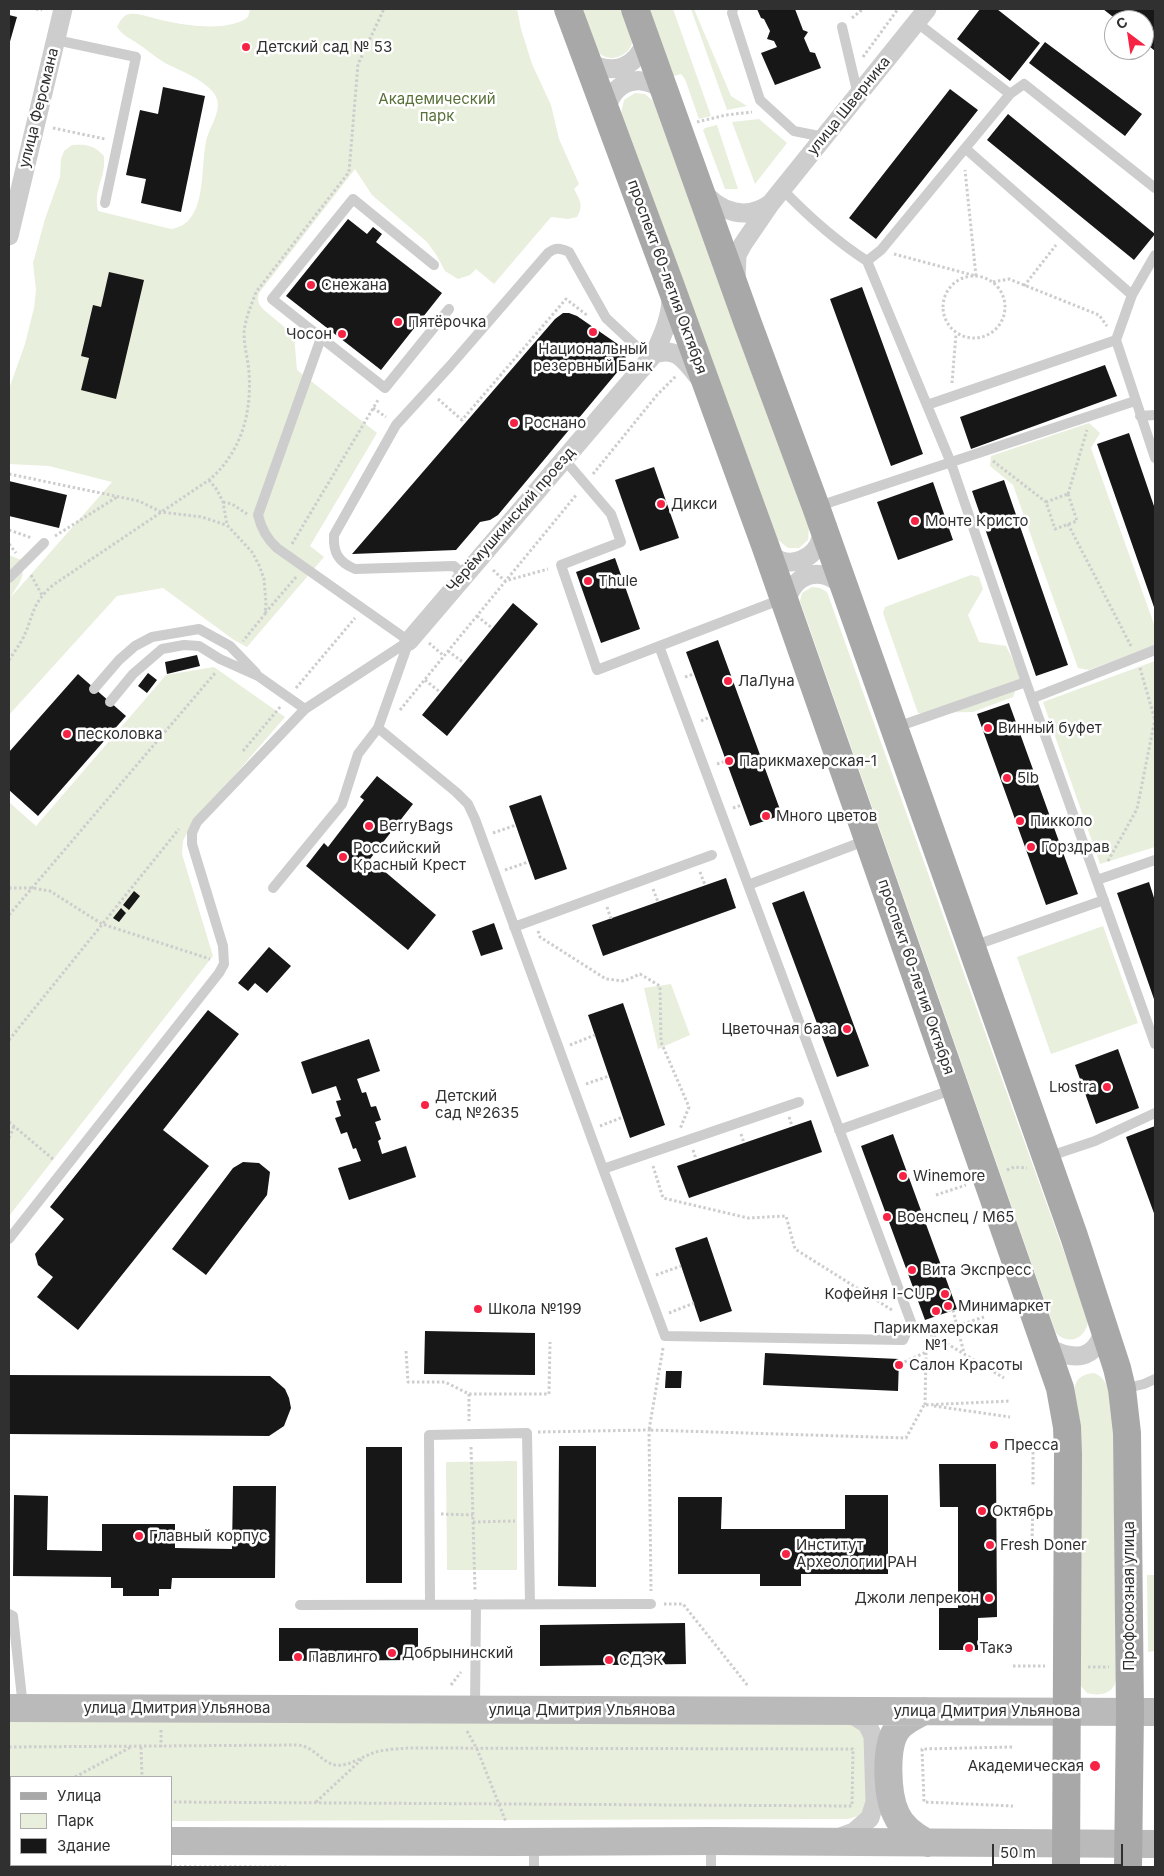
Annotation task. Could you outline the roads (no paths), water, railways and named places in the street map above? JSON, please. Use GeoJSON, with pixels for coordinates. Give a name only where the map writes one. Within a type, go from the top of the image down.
{"type":"FeatureCollection","features":[{"type":"Feature","properties":{"kind":"main road","name":"проспект 60-летия Октября"},"geometry":{"type":"LineString","coordinates":[[568,9],[708,389],[1046,1347]]}},
{"type":"Feature","properties":{"kind":"main road"},"geometry":{"type":"LineString","coordinates":[[634,9],[818,514],[972,947],[1040,1163],[1105,1327]]}},
{"type":"Feature","properties":{"kind":"main road","name":"Профсоюзная улица"},"geometry":{"type":"LineString","coordinates":[[1105,1327],[1122,1389],[1128,1433],[1142,1712],[1127,1855]]}},
{"type":"Feature","properties":{"kind":"main road"},"geometry":{"type":"LineString","coordinates":[[1046,1347],[1060,1388],[1067,1428],[1066,1855]]}},
{"type":"Feature","properties":{"kind":"main road","name":"улица Дмитрия Ульянова"},"geometry":{"type":"LineString","coordinates":[[16,1708],[1142,1712]]}},
{"type":"Feature","properties":{"kind":"main road"},"geometry":{"type":"LineString","coordinates":[[924,1711],[907,1720],[898,1728],[889,1749],[891,1799],[896,1815],[914,1836],[927,1842]]}},
{"type":"Feature","properties":{"kind":"main road"},"geometry":{"type":"LineString","coordinates":[[172,1841],[711,1854],[827,1842],[927,1842],[1066,1855],[1127,1855],[1155,1844]]}},
{"type":"Feature","properties":{"kind":"street","name":"улица Ферсмана"},"geometry":{"type":"LineString","coordinates":[[9,236],[63,9]]}},
{"type":"Feature","properties":{"kind":"street","name":"улица Шверника"},"geometry":{"type":"LineString","coordinates":[[736,292],[735,270],[738,255],[743,244],[770,203],[922,16]]}},
{"type":"Feature","properties":{"kind":"street"},"geometry":{"type":"LineString","coordinates":[[588,62],[599,68],[611,70],[623,67],[642,52],[646,41]]}},
{"type":"Feature","properties":{"kind":"street"},"geometry":{"type":"LineString","coordinates":[[606,112],[608,102],[614,92],[622,85],[632,81],[643,80],[653,83],[662,89]]}},
{"type":"Feature","properties":{"kind":"street","name":"улица Шверника"},"geometry":{"type":"LineString","coordinates":[[696,182],[708,197],[721,207],[734,211],[749,214],[760,211],[770,203]]}},
{"type":"Feature","properties":{"kind":"street","name":"Черёмушкинский проезд"},"geometry":{"type":"LineString","coordinates":[[412,637],[459,570],[480,557],[652,356],[668,321],[671,302],[670,284]]}},
{"type":"Feature","properties":{"kind":"street"},"geometry":{"type":"LineString","coordinates":[[652,356],[669,351],[675,353],[708,389]]}},
{"type":"Feature","properties":{"kind":"street"},"geometry":{"type":"LineString","coordinates":[[764,546],[774,557],[788,562],[803,560],[815,551],[822,537],[818,514]]}},
{"type":"Feature","properties":{"kind":"street"},"geometry":{"type":"LineString","coordinates":[[784,603],[790,589],[803,577],[821,574],[830,576],[844,588]]}},
{"type":"Feature","properties":{"kind":"street"},"geometry":{"type":"LineString","coordinates":[[1046,1347],[1060,1354],[1073,1357],[1082,1356],[1093,1350],[1101,1340],[1105,1327]]}},
{"type":"Feature","properties":{"kind":"street"},"geometry":{"type":"LineString","coordinates":[[827,1842],[854,1832],[870,1818],[875,1802],[873,1736],[867,1724],[843,1712]]}},
{"type":"Feature","properties":{"kind":"lane"},"geometry":{"type":"LineString","coordinates":[[733,9],[732,13],[760,100],[794,131],[824,137]]}},
{"type":"Feature","properties":{"kind":"lane"},"geometry":{"type":"LineString","coordinates":[[922,16],[1010,94]]}},
{"type":"Feature","properties":{"kind":"lane"},"geometry":{"type":"LineString","coordinates":[[842,27],[858,95]]}},
{"type":"Feature","properties":{"kind":"lane"},"geometry":{"type":"LineString","coordinates":[[56,40],[136,57],[105,203]]}},
{"type":"Feature","properties":{"kind":"lane"},"geometry":{"type":"LineString","coordinates":[[867,261],[881,250],[965,151],[1010,94],[1024,84],[1155,188]]}},
{"type":"Feature","properties":{"kind":"lane"},"geometry":{"type":"LineString","coordinates":[[965,151],[1132,295]]}},
{"type":"Feature","properties":{"kind":"lane"},"geometry":{"type":"LineString","coordinates":[[782,189],[845,247],[867,261],[951,463],[1026,682],[1155,1044]]}},
{"type":"Feature","properties":{"kind":"lane"},"geometry":{"type":"LineString","coordinates":[[434,265],[353,199],[272,299],[385,388],[449,310]]}},
{"type":"Feature","properties":{"kind":"lane"},"geometry":{"type":"LineString","coordinates":[[459,570],[355,569],[346,565],[338,558],[334,546],[334,535],[396,425],[548,253],[553,249],[559,248],[569,252],[606,318],[652,356]]}},
{"type":"Feature","properties":{"kind":"lane"},"geometry":{"type":"LineString","coordinates":[[1155,255],[1132,295],[1116,340],[1155,458]]}},
{"type":"Feature","properties":{"kind":"lane"},"geometry":{"type":"LineString","coordinates":[[321,338],[258,515],[262,529],[272,544],[304,568],[412,637]]}},
{"type":"Feature","properties":{"kind":"lane"},"geometry":{"type":"LineString","coordinates":[[927,405],[1116,340]]}},
{"type":"Feature","properties":{"kind":"lane"},"geometry":{"type":"LineString","coordinates":[[818,514],[951,463],[1136,401]]}},
{"type":"Feature","properties":{"kind":"lane"},"geometry":{"type":"LineString","coordinates":[[1140,416],[1155,415]]}},
{"type":"Feature","properties":{"kind":"lane"},"geometry":{"type":"LineString","coordinates":[[564,459],[611,514],[621,542],[561,565],[597,670],[659,646],[784,603]]}},
{"type":"Feature","properties":{"kind":"lane"},"geometry":{"type":"LineString","coordinates":[[9,578],[44,543]]}},
{"type":"Feature","properties":{"kind":"lane"},"geometry":{"type":"LineString","coordinates":[[94,689],[119,660],[135,646],[152,637],[199,629],[235,650],[258,676]]}},
{"type":"Feature","properties":{"kind":"lane"},"geometry":{"type":"LineString","coordinates":[[9,1239],[219,973],[224,964],[223,946],[192,844],[192,833],[197,822],[305,709],[412,637]]}},
{"type":"Feature","properties":{"kind":"lane"},"geometry":{"type":"LineString","coordinates":[[274,888],[342,804],[358,754],[380,730],[412,637]]}},
{"type":"Feature","properties":{"kind":"lane"},"geometry":{"type":"LineString","coordinates":[[110,702],[133,674],[162,649],[184,645],[199,646],[220,659],[258,676],[305,709]]}},
{"type":"Feature","properties":{"kind":"lane"},"geometry":{"type":"LineString","coordinates":[[380,730],[468,804],[482,837],[665,1336],[903,1340],[911,1322],[659,646]]}},
{"type":"Feature","properties":{"kind":"lane"},"geometry":{"type":"LineString","coordinates":[[1033,698],[1155,650]]}},
{"type":"Feature","properties":{"kind":"lane"},"geometry":{"type":"LineString","coordinates":[[894,728],[1026,682]]}},
{"type":"Feature","properties":{"kind":"lane"},"geometry":{"type":"LineString","coordinates":[[748,885],[868,840]]}},
{"type":"Feature","properties":{"kind":"lane"},"geometry":{"type":"LineString","coordinates":[[514,928],[712,855]]}},
{"type":"Feature","properties":{"kind":"lane"},"geometry":{"type":"LineString","coordinates":[[1097,880],[1155,860]]}},
{"type":"Feature","properties":{"kind":"lane"},"geometry":{"type":"LineString","coordinates":[[972,947],[1104,900]]}},
{"type":"Feature","properties":{"kind":"lane"},"geometry":{"type":"LineString","coordinates":[[839,1130],[956,1088]]}},
{"type":"Feature","properties":{"kind":"lane"},"geometry":{"type":"LineString","coordinates":[[603,1169],[799,1102]]}},
{"type":"Feature","properties":{"kind":"lane"},"geometry":{"type":"LineString","coordinates":[[1040,1163],[1095,1141],[1155,1113]]}},
{"type":"Feature","properties":{"kind":"lane"},"geometry":{"type":"LineString","coordinates":[[1122,1389],[1144,1384],[1155,1379]]}},
{"type":"Feature","properties":{"kind":"lane"},"geometry":{"type":"LineString","coordinates":[[430,1604],[429,1435],[528,1433],[530,1604]]}},
{"type":"Feature","properties":{"kind":"lane"},"geometry":{"type":"LineString","coordinates":[[471,1709],[476,1604]]}},
{"type":"Feature","properties":{"kind":"lane"},"geometry":{"type":"LineString","coordinates":[[300,1605],[651,1604]]}},
{"type":"Feature","properties":{"kind":"lane"},"geometry":{"type":"LineString","coordinates":[[9,1614],[13,1616],[16,1708]]}},
{"type":"Feature","properties":{"kind":"place","name":"Детский сад № 53"},"geometry":{"type":"Point","coordinates":[246,47]}},
{"type":"Feature","properties":{"kind":"place","name":"Снежана"},"geometry":{"type":"Point","coordinates":[311,285]}},
{"type":"Feature","properties":{"kind":"place","name":"Пятёрочка"},"geometry":{"type":"Point","coordinates":[398,322]}},
{"type":"Feature","properties":{"kind":"place","name":"Национальный резервный Банк"},"geometry":{"type":"Point","coordinates":[593,332]}},
{"type":"Feature","properties":{"kind":"place","name":"Чосон"},"geometry":{"type":"Point","coordinates":[342,334]}},
{"type":"Feature","properties":{"kind":"place","name":"Роснано"},"geometry":{"type":"Point","coordinates":[514,423]}},
{"type":"Feature","properties":{"kind":"place","name":"Дикси"},"geometry":{"type":"Point","coordinates":[661,504]}},
{"type":"Feature","properties":{"kind":"place","name":"Монте Кристо"},"geometry":{"type":"Point","coordinates":[915,521]}},
{"type":"Feature","properties":{"kind":"place","name":"Thule"},"geometry":{"type":"Point","coordinates":[588,581]}},
{"type":"Feature","properties":{"kind":"place","name":"ЛаЛуна"},"geometry":{"type":"Point","coordinates":[728,681]}},
{"type":"Feature","properties":{"kind":"place","name":"Винный буфет"},"geometry":{"type":"Point","coordinates":[988,728]}},
{"type":"Feature","properties":{"kind":"place","name":"песколовка"},"geometry":{"type":"Point","coordinates":[67,734]}},
{"type":"Feature","properties":{"kind":"place","name":"Парикмахерская-1"},"geometry":{"type":"Point","coordinates":[729,761]}},
{"type":"Feature","properties":{"kind":"place","name":"5lb"},"geometry":{"type":"Point","coordinates":[1007,778]}},
{"type":"Feature","properties":{"kind":"place","name":"Много цветов"},"geometry":{"type":"Point","coordinates":[766,816]}},
{"type":"Feature","properties":{"kind":"place","name":"Пикколо"},"geometry":{"type":"Point","coordinates":[1020,821]}},
{"type":"Feature","properties":{"kind":"place","name":"BerryBags"},"geometry":{"type":"Point","coordinates":[369,826]}},
{"type":"Feature","properties":{"kind":"place","name":"Горздрав"},"geometry":{"type":"Point","coordinates":[1031,847]}},
{"type":"Feature","properties":{"kind":"place","name":"Российский Красный Крест"},"geometry":{"type":"Point","coordinates":[343,857]}},
{"type":"Feature","properties":{"kind":"place","name":"Цветочная база"},"geometry":{"type":"Point","coordinates":[847,1029]}},
{"type":"Feature","properties":{"kind":"place","name":"Lюstra"},"geometry":{"type":"Point","coordinates":[1107,1087]}},
{"type":"Feature","properties":{"kind":"place","name":"Детский сад №2635"},"geometry":{"type":"Point","coordinates":[425,1105]}},
{"type":"Feature","properties":{"kind":"place","name":"Winemore"},"geometry":{"type":"Point","coordinates":[903,1176]}},
{"type":"Feature","properties":{"kind":"place","name":"Военспец / М65"},"geometry":{"type":"Point","coordinates":[887,1217]}},
{"type":"Feature","properties":{"kind":"place","name":"Вита Экспресс"},"geometry":{"type":"Point","coordinates":[912,1270]}},
{"type":"Feature","properties":{"kind":"place","name":"Кофейня I-CUP"},"geometry":{"type":"Point","coordinates":[945,1294]}},
{"type":"Feature","properties":{"kind":"place","name":"Минимаркет"},"geometry":{"type":"Point","coordinates":[948,1306]}},
{"type":"Feature","properties":{"kind":"place","name":"Школа №199"},"geometry":{"type":"Point","coordinates":[478,1309]}},
{"type":"Feature","properties":{"kind":"place","name":"Парикмахерская №1"},"geometry":{"type":"Point","coordinates":[936,1311]}},
{"type":"Feature","properties":{"kind":"place","name":"Салон Красоты"},"geometry":{"type":"Point","coordinates":[899,1365]}},
{"type":"Feature","properties":{"kind":"place","name":"Пресса"},"geometry":{"type":"Point","coordinates":[994,1445]}},
{"type":"Feature","properties":{"kind":"place","name":"Октябрь"},"geometry":{"type":"Point","coordinates":[982,1511]}},
{"type":"Feature","properties":{"kind":"place","name":"Главный корпус"},"geometry":{"type":"Point","coordinates":[139,1536]}},
{"type":"Feature","properties":{"kind":"place","name":"Fresh Doner"},"geometry":{"type":"Point","coordinates":[990,1545]}},
{"type":"Feature","properties":{"kind":"place","name":"Институт Археологии РАН"},"geometry":{"type":"Point","coordinates":[786,1554]}},
{"type":"Feature","properties":{"kind":"place","name":"Джоли лепрекон"},"geometry":{"type":"Point","coordinates":[989,1598]}},
{"type":"Feature","properties":{"kind":"place","name":"Такэ"},"geometry":{"type":"Point","coordinates":[969,1648]}},
{"type":"Feature","properties":{"kind":"place","name":"Добрынинский"},"geometry":{"type":"Point","coordinates":[392,1653]}},
{"type":"Feature","properties":{"kind":"place","name":"Павлинго"},"geometry":{"type":"Point","coordinates":[298,1657]}},
{"type":"Feature","properties":{"kind":"place","name":"СДЭК"},"geometry":{"type":"Point","coordinates":[609,1660]}},
{"type":"Feature","properties":{"kind":"place","name":"Академическая"},"geometry":{"type":"Point","coordinates":[1095,1766]}},
{"type":"Feature","properties":{"kind":"park label","name":"Академический парк"},"geometry":{"type":"Point","coordinates":[437,108]}}]}
